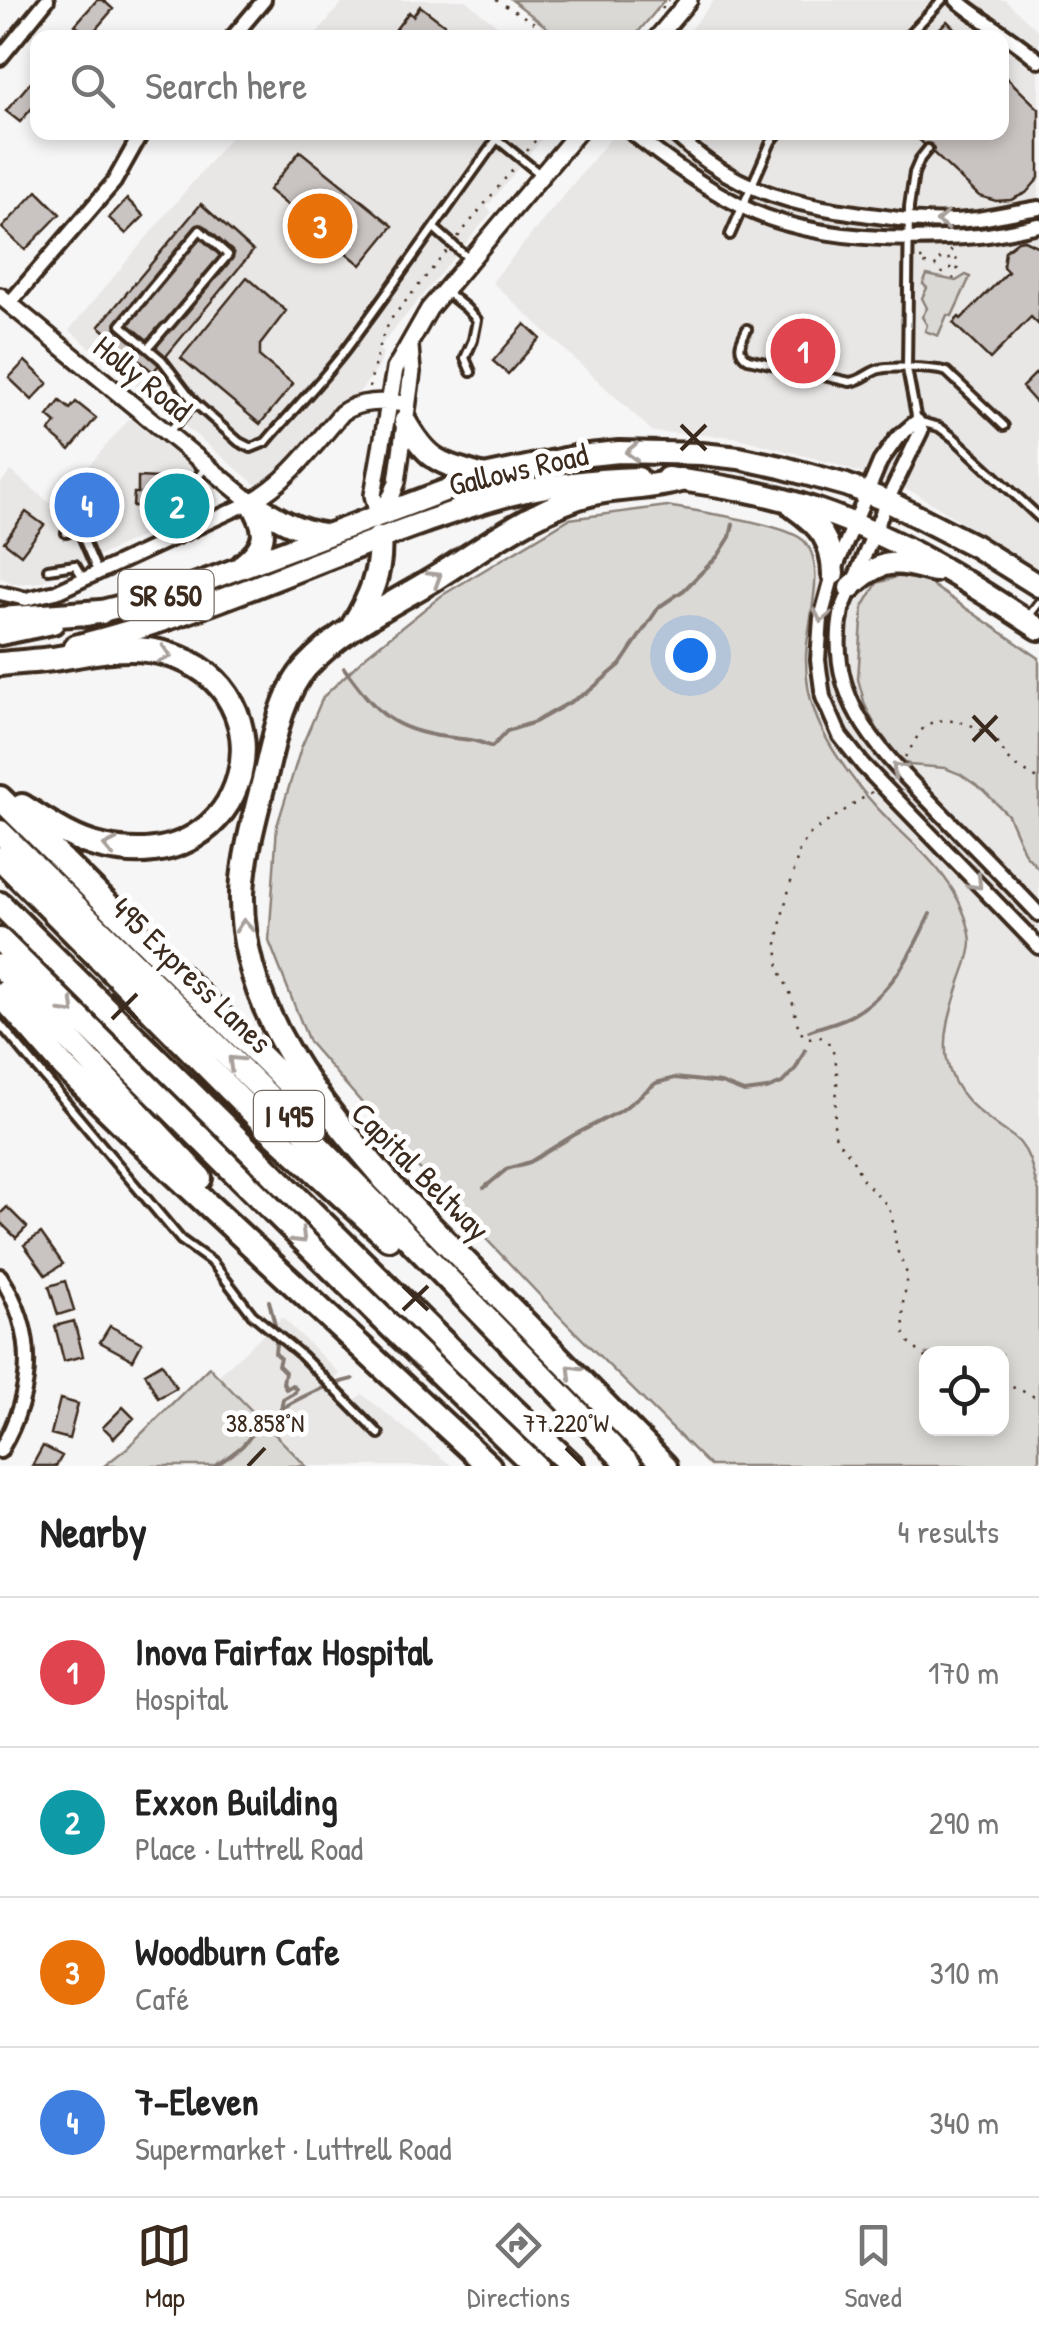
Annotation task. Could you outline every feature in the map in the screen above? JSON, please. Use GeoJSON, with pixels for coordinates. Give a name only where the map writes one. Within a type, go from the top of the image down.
{"type":"FeatureCollection","features":[{"type":"Feature","properties":{"kind":"highway"},"geometry":{"type":"LineString","coordinates":[[394,1188],[326,1108],[281,1042],[252,972],[246,947],[242,889],[256,810],[279,722],[295,682],[305,668],[352,629],[528,520],[604,491],[680,480]]}},
{"type":"Feature","properties":{"kind":"highway"},"geometry":{"type":"LineString","coordinates":[[352,629],[378,572],[379,527]]}},
{"type":"Feature","properties":{"kind":"highway"},"geometry":{"type":"LineString","coordinates":[[0,619],[100,612]]}},
{"type":"Feature","properties":{"kind":"highway"},"geometry":{"type":"LineString","coordinates":[[0,664],[120,648],[171,655],[194,665],[222,691],[240,726],[243,752],[241,771],[226,808],[202,833],[162,850],[126,851],[83,841],[0,795]]}},
{"type":"Feature","properties":{"kind":"highway","name":"Capital Beltway"},"geometry":{"type":"LineString","coordinates":[[0,795],[394,1188],[665,1466]]}},
{"type":"Feature","properties":{"kind":"highway","name":"495 Express Lanes"},"geometry":{"type":"LineString","coordinates":[[0,832],[300,1127],[630,1466]]}},
{"type":"Feature","properties":{"kind":"highway"},"geometry":{"type":"LineString","coordinates":[[0,858],[269,1129],[570,1407]]}},
{"type":"Feature","properties":{"kind":"highway"},"geometry":{"type":"LineString","coordinates":[[0,877],[289,1167],[456,1356]]}},
{"type":"Feature","properties":{"kind":"highway","name":"I 495"},"geometry":{"type":"LineString","coordinates":[[0,904],[572,1466]]}},
{"type":"Feature","properties":{"kind":"highway","name":"I 495"},"geometry":{"type":"LineString","coordinates":[[0,940],[536,1466]]}},
{"type":"Feature","properties":{"kind":"highway"},"geometry":{"type":"LineString","coordinates":[[0,966],[337,1324]]}},
{"type":"Feature","properties":{"kind":"highway"},"geometry":{"type":"LineString","coordinates":[[0,994],[65,1068],[489,1466]]}},
{"type":"Feature","properties":{"kind":"main road"},"geometry":{"type":"LineString","coordinates":[[406,413],[418,443],[431,456],[484,476]]}},
{"type":"Feature","properties":{"kind":"main road","name":"Gallows Road"},"geometry":{"type":"LineString","coordinates":[[0,664],[150,625],[379,527],[484,476],[579,456],[619,452],[739,458],[866,492],[975,546],[1039,586]]}},
{"type":"Feature","properties":{"kind":"main road","name":"Gallows Road"},"geometry":{"type":"LineString","coordinates":[[0,634],[173,594],[325,534],[379,527],[555,485],[645,477],[744,490],[820,511],[874,532],[1034,617]]}},
{"type":"Feature","properties":{"kind":"main road"},"geometry":{"type":"LineString","coordinates":[[784,500],[823,534],[842,581],[876,567],[896,564],[961,579]]}},
{"type":"Feature","properties":{"kind":"main road"},"geometry":{"type":"LineString","coordinates":[[251,502],[289,525],[325,534]]}},
{"type":"Feature","properties":{"kind":"main road"},"geometry":{"type":"LineString","coordinates":[[234,570],[262,544],[261,518],[251,502]]}},
{"type":"Feature","properties":{"kind":"street"},"geometry":{"type":"LineString","coordinates":[[0,58],[47,0]]}},
{"type":"Feature","properties":{"kind":"street"},"geometry":{"type":"LineString","coordinates":[[239,30],[264,0]]}},
{"type":"Feature","properties":{"kind":"street"},"geometry":{"type":"LineString","coordinates":[[664,30],[689,0]]}},
{"type":"Feature","properties":{"kind":"street"},"geometry":{"type":"LineString","coordinates":[[957,0],[991,30]]}},
{"type":"Feature","properties":{"kind":"street"},"geometry":{"type":"LineString","coordinates":[[1009,45],[1039,60]]}},
{"type":"Feature","properties":{"kind":"street"},"geometry":{"type":"LineString","coordinates":[[4,300],[114,182],[138,140]]}},
{"type":"Feature","properties":{"kind":"street"},"geometry":{"type":"LineString","coordinates":[[379,527],[373,494],[395,369],[444,291],[571,140]]}},
{"type":"Feature","properties":{"kind":"street"},"geometry":{"type":"LineString","coordinates":[[642,140],[740,206],[786,224],[830,233],[909,238],[982,236],[1039,225]]}},
{"type":"Feature","properties":{"kind":"street"},"geometry":{"type":"LineString","coordinates":[[682,140],[708,162],[751,186],[792,202],[835,212],[909,222],[977,219],[1039,208]]}},
{"type":"Feature","properties":{"kind":"street","name":"Holly Road"},"geometry":{"type":"LineString","coordinates":[[4,300],[158,430],[251,502]]}},
{"type":"Feature","properties":{"kind":"street"},"geometry":{"type":"LineString","coordinates":[[379,527],[396,482],[412,372],[410,346]]}},
{"type":"Feature","properties":{"kind":"street"},"geometry":{"type":"LineString","coordinates":[[0,593],[12,598],[38,598],[56,592],[202,516],[251,502],[292,471],[350,406],[388,402],[406,413]]}},
{"type":"Feature","properties":{"kind":"street"},"geometry":{"type":"LineString","coordinates":[[1039,914],[896,766],[863,727],[844,685],[838,628],[842,581],[853,524],[880,462],[897,438],[917,421],[921,431],[874,532],[842,581],[820,618],[818,679],[840,736],[862,765],[1039,947]]}},
{"type":"Feature","properties":{"kind":"street"},"geometry":{"type":"LineString","coordinates":[[0,1276],[18,1314],[28,1368],[18,1417],[0,1451]]}},
{"type":"Feature","properties":{"kind":"lane"},"geometry":{"type":"LineString","coordinates":[[914,30],[942,0]]}},
{"type":"Feature","properties":{"kind":"lane"},"geometry":{"type":"LineString","coordinates":[[148,348],[228,255],[200,230],[121,325],[162,360],[194,402],[239,442],[251,448],[266,442],[346,349],[496,140]]}},
{"type":"Feature","properties":{"kind":"lane"},"geometry":{"type":"LineString","coordinates":[[498,140],[542,176]]}},
{"type":"Feature","properties":{"kind":"lane"},"geometry":{"type":"LineString","coordinates":[[730,235],[773,140]]}},
{"type":"Feature","properties":{"kind":"lane"},"geometry":{"type":"LineString","coordinates":[[928,149],[914,172],[909,206],[907,370],[917,421],[954,438],[1039,517]]}},
{"type":"Feature","properties":{"kind":"lane"},"geometry":{"type":"LineString","coordinates":[[434,228],[470,259]]}},
{"type":"Feature","properties":{"kind":"lane"},"geometry":{"type":"LineString","coordinates":[[444,291],[477,320],[465,358],[472,372]]}},
{"type":"Feature","properties":{"kind":"lane"},"geometry":{"type":"LineString","coordinates":[[746,328],[739,346],[742,354],[756,362],[850,382],[864,380],[882,368],[936,368],[946,372],[1004,426]]}},
{"type":"Feature","properties":{"kind":"lane"},"geometry":{"type":"LineString","coordinates":[[158,430],[194,402]]}},
{"type":"Feature","properties":{"kind":"lane"},"geometry":{"type":"LineString","coordinates":[[190,488],[206,465]]}},
{"type":"Feature","properties":{"kind":"lane"},"geometry":{"type":"LineString","coordinates":[[66,533],[79,529],[97,572]]}},
{"type":"Feature","properties":{"kind":"lane"},"geometry":{"type":"LineString","coordinates":[[48,570],[75,565],[84,579]]}},
{"type":"Feature","properties":{"kind":"lane"},"geometry":{"type":"LineString","coordinates":[[0,1024],[180,1240],[213,1264],[252,1314],[301,1356],[379,1434]]}},
{"type":"Feature","properties":{"kind":"path"},"geometry":{"type":"LineString","coordinates":[[496,0],[542,30]]}},
{"type":"Feature","properties":{"kind":"path"},"geometry":{"type":"LineString","coordinates":[[513,1],[513,10]]}},
{"type":"Feature","properties":{"kind":"path"},"geometry":{"type":"LineString","coordinates":[[369,388],[380,342],[390,320],[536,140]]}},
{"type":"Feature","properties":{"kind":"path"},"geometry":{"type":"LineString","coordinates":[[940,250],[954,253],[958,268],[953,279]]}},
{"type":"Feature","properties":{"kind":"path"},"geometry":{"type":"LineString","coordinates":[[928,252],[923,264],[935,264]]}},
{"type":"Feature","properties":{"kind":"path"},"geometry":{"type":"LineString","coordinates":[[935,264],[945,257],[952,268]]}},
{"type":"Feature","properties":{"kind":"path"},"geometry":{"type":"LineString","coordinates":[[909,258],[924,259]]}},
{"type":"Feature","properties":{"kind":"path"},"geometry":{"type":"LineString","coordinates":[[935,264],[940,273],[958,268]]}},
{"type":"Feature","properties":{"kind":"path"},"geometry":{"type":"LineString","coordinates":[[896,766],[914,747],[922,729],[946,721],[992,736],[1007,757],[1039,780]]}},
{"type":"Feature","properties":{"kind":"path"},"geometry":{"type":"LineString","coordinates":[[880,784],[804,840],[777,944],[779,969],[792,995],[798,1030],[806,1038],[823,1037],[834,1051],[836,1138],[863,1180],[888,1206],[892,1217],[897,1250],[908,1276],[903,1303],[904,1332],[919,1352]]}},
{"type":"Feature","properties":{"kind":"path"},"geometry":{"type":"LineString","coordinates":[[1009,1387],[1039,1399]]}},
{"type":"Feature","properties":{"kind":"shaded area"},"geometry":{"type":"Polygon","coordinates":[[[344,0],[465,0],[503,30],[320,30],[344,0]]]}},
{"type":"Feature","properties":{"kind":"shaded area"},"geometry":{"type":"Polygon","coordinates":[[[512,0],[665,0],[640,30],[550,30],[512,0]]]}},
{"type":"Feature","properties":{"kind":"shaded area"},"geometry":{"type":"Polygon","coordinates":[[[714,0],[1005,0],[1039,31],[1039,571],[917,494],[835,464],[734,437],[653,432],[492,282],[609,140],[1009,140],[1009,30],[690,30],[714,0]]]}},
{"type":"Feature","properties":{"kind":"shaded area"},"geometry":{"type":"Polygon","coordinates":[[[228,140],[541,140],[487,207],[492,212],[378,349],[383,353],[379,367],[358,394],[344,398],[273,480],[256,485],[69,330],[228,140]]]}},
{"type":"Feature","properties":{"kind":"shaded area"},"geometry":{"type":"Polygon","coordinates":[[[927,275],[956,281],[966,275],[970,277],[938,336],[925,331],[927,325],[922,317],[927,308],[922,298],[927,275]]]}},
{"type":"Feature","properties":{"kind":"shaded area"},"geometry":{"type":"Polygon","coordinates":[[[130,418],[217,489],[218,502],[40,582],[14,584],[0,577],[0,484],[11,471],[54,506],[130,418]]]}},
{"type":"Feature","properties":{"kind":"shaded area"},"geometry":{"type":"Polygon","coordinates":[[[667,506],[781,529],[805,542],[815,567],[806,667],[815,713],[836,755],[856,783],[932,862],[960,903],[971,947],[947,1030],[950,1072],[967,1100],[1020,1143],[1039,1192],[1039,1466],[710,1466],[567,1324],[415,1164],[309,1042],[269,941],[277,826],[301,748],[323,697],[367,655],[441,596],[569,519],[667,506]]]}},
{"type":"Feature","properties":{"kind":"shaded area"},"geometry":{"type":"Polygon","coordinates":[[[815,571],[869,593],[863,607],[858,679],[929,765],[960,774],[995,800],[1039,869],[1039,1192],[1031,1159],[1024,1148],[967,1102],[950,1073],[945,1038],[967,962],[954,893],[941,873],[885,816],[840,760],[814,711],[806,661],[815,571]]]}},
{"type":"Feature","properties":{"kind":"shaded area"},"geometry":{"type":"Polygon","coordinates":[[[900,576],[926,581],[1039,658],[1039,869],[1025,854],[1008,815],[983,790],[945,768],[910,765],[900,758],[877,729],[865,705],[858,679],[863,607],[877,583],[900,576]]]}},
{"type":"Feature","properties":{"kind":"shaded area"},"geometry":{"type":"Polygon","coordinates":[[[282,1317],[340,1374],[334,1380],[355,1400],[362,1394],[452,1466],[119,1466],[282,1317]]]}},
{"type":"Feature","properties":{"kind":"shaded area"},"geometry":{"type":"Polygon","coordinates":[[[209,1367],[306,1466],[104,1466],[127,1448],[209,1367]]]}},
{"type":"Feature","properties":{"kind":"building"},"geometry":{"type":"Polygon","coordinates":[[[97,0],[113,9],[95,30],[81,30],[75,25],[97,0]]]}},
{"type":"Feature","properties":{"kind":"building"},"geometry":{"type":"Polygon","coordinates":[[[420,6],[451,30],[395,30],[409,12],[413,16],[420,6]]]}},
{"type":"Feature","properties":{"kind":"building"},"geometry":{"type":"Polygon","coordinates":[[[947,21],[956,30],[938,30],[947,21]]]}},
{"type":"Feature","properties":{"kind":"building"},"geometry":{"type":"Polygon","coordinates":[[[1009,80],[1039,109],[1039,178],[1026,193],[1011,200],[979,196],[920,140],[1009,140],[1009,80]]]}},
{"type":"Feature","properties":{"kind":"building"},"geometry":{"type":"Polygon","coordinates":[[[30,83],[30,110],[20,122],[6,111],[30,83]]]}},
{"type":"Feature","properties":{"kind":"building"},"geometry":{"type":"Polygon","coordinates":[[[300,151],[393,226],[361,265],[269,190],[300,151]]]}},
{"type":"Feature","properties":{"kind":"building"},"geometry":{"type":"Polygon","coordinates":[[[37,191],[60,214],[25,250],[2,228],[37,191]]]}},
{"type":"Feature","properties":{"kind":"building"},"geometry":{"type":"Polygon","coordinates":[[[127,199],[144,216],[126,234],[109,218],[127,199]]]}},
{"type":"Feature","properties":{"kind":"building"},"geometry":{"type":"Polygon","coordinates":[[[201,204],[253,251],[153,372],[99,326],[201,204]]]}},
{"type":"Feature","properties":{"kind":"building"},"geometry":{"type":"Polygon","coordinates":[[[1024,240],[1039,247],[1039,325],[1031,317],[990,359],[953,323],[1008,272],[1003,267],[1005,251],[1024,240]]]}},
{"type":"Feature","properties":{"kind":"building"},"geometry":{"type":"Polygon","coordinates":[[[247,277],[286,311],[260,345],[260,357],[293,384],[260,424],[181,358],[247,277]]]}},
{"type":"Feature","properties":{"kind":"building"},"geometry":{"type":"Polygon","coordinates":[[[525,324],[540,338],[508,374],[493,361],[525,324]]]}},
{"type":"Feature","properties":{"kind":"building"},"geometry":{"type":"Polygon","coordinates":[[[25,361],[48,383],[32,400],[9,378],[25,361]]]}},
{"type":"Feature","properties":{"kind":"building"},"geometry":{"type":"Polygon","coordinates":[[[1039,370],[1039,406],[1022,387],[1039,370]]]}},
{"type":"Feature","properties":{"kind":"building"},"geometry":{"type":"Polygon","coordinates":[[[60,401],[70,409],[76,402],[96,418],[70,450],[49,432],[56,423],[48,416],[60,401]]]}},
{"type":"Feature","properties":{"kind":"building"},"geometry":{"type":"Polygon","coordinates":[[[95,476],[110,488],[103,496],[108,499],[94,517],[90,514],[82,523],[67,511],[95,476]]]}},
{"type":"Feature","properties":{"kind":"building"},"geometry":{"type":"Polygon","coordinates":[[[138,477],[157,478],[156,508],[133,506],[138,477]]]}},
{"type":"Feature","properties":{"kind":"building"},"geometry":{"type":"Polygon","coordinates":[[[138,477],[157,478],[156,508],[133,506],[138,477]]]}},
{"type":"Feature","properties":{"kind":"building"},"geometry":{"type":"Polygon","coordinates":[[[179,488],[193,515],[176,524],[161,498],[179,488]]]}},
{"type":"Feature","properties":{"kind":"building"},"geometry":{"type":"Polygon","coordinates":[[[26,512],[44,525],[21,555],[4,542],[26,512]]]}},
{"type":"Feature","properties":{"kind":"building"},"geometry":{"type":"Polygon","coordinates":[[[7,1207],[27,1227],[16,1238],[0,1222],[0,1214],[7,1207]]]}},
{"type":"Feature","properties":{"kind":"building"},"geometry":{"type":"Polygon","coordinates":[[[41,1233],[63,1264],[46,1275],[24,1245],[41,1233]]]}},
{"type":"Feature","properties":{"kind":"building"},"geometry":{"type":"Polygon","coordinates":[[[65,1281],[74,1310],[58,1315],[49,1286],[65,1281]]]}},
{"type":"Feature","properties":{"kind":"building"},"geometry":{"type":"Polygon","coordinates":[[[74,1321],[83,1356],[64,1361],[55,1326],[74,1321]]]}},
{"type":"Feature","properties":{"kind":"building"},"geometry":{"type":"Polygon","coordinates":[[[110,1326],[142,1343],[133,1360],[100,1342],[110,1326]]]}},
{"type":"Feature","properties":{"kind":"building"},"geometry":{"type":"Polygon","coordinates":[[[162,1363],[176,1388],[158,1398],[145,1373],[162,1363]]]}},
{"type":"Feature","properties":{"kind":"building"},"geometry":{"type":"Polygon","coordinates":[[[60,1399],[78,1404],[69,1439],[51,1434],[60,1399]]]}},
{"type":"Feature","properties":{"kind":"building"},"geometry":{"type":"Polygon","coordinates":[[[123,1407],[134,1418],[114,1438],[103,1427],[123,1407]]]}},
{"type":"Feature","properties":{"kind":"building"},"geometry":{"type":"Polygon","coordinates":[[[43,1446],[62,1456],[56,1466],[32,1466],[43,1446]]]}},
{"type":"Feature","properties":{"kind":"waterway"},"geometry":{"type":"LineString","coordinates":[[344,668],[376,707],[398,723],[427,734],[492,747],[507,731],[535,722],[588,692],[620,665],[659,607],[684,590],[718,556],[733,524]]}},
{"type":"Feature","properties":{"kind":"waterway"},"geometry":{"type":"LineString","coordinates":[[809,1031],[849,1017],[880,994],[908,957],[930,914]]}},
{"type":"Feature","properties":{"kind":"waterway"},"geometry":{"type":"LineString","coordinates":[[484,1188],[507,1169],[530,1162],[622,1110],[656,1083],[675,1078],[721,1083],[744,1092],[767,1089],[782,1083],[805,1050]]}},
{"type":"Feature","properties":{"kind":"waterway"},"geometry":{"type":"LineString","coordinates":[[269,1301],[277,1333],[275,1353],[285,1372],[283,1383],[286,1389],[292,1385],[296,1389],[283,1399],[281,1409]]}},
{"type":"Feature","properties":{"kind":"waterway"},"geometry":{"type":"LineString","coordinates":[[215,1466],[282,1408],[317,1390],[353,1379]]}},
{"type":"Feature","properties":{"kind":"place","name":"Woodburn Cafe"},"geometry":{"type":"Point","coordinates":[320,226]}},
{"type":"Feature","properties":{"kind":"place","name":"Inova Fairfax Hospital"},"geometry":{"type":"Point","coordinates":[803,351]}},
{"type":"Feature","properties":{"kind":"place","name":"7-Eleven"},"geometry":{"type":"Point","coordinates":[87,505]}},
{"type":"Feature","properties":{"kind":"place","name":"Exxon Building"},"geometry":{"type":"Point","coordinates":[177,506]}}]}
